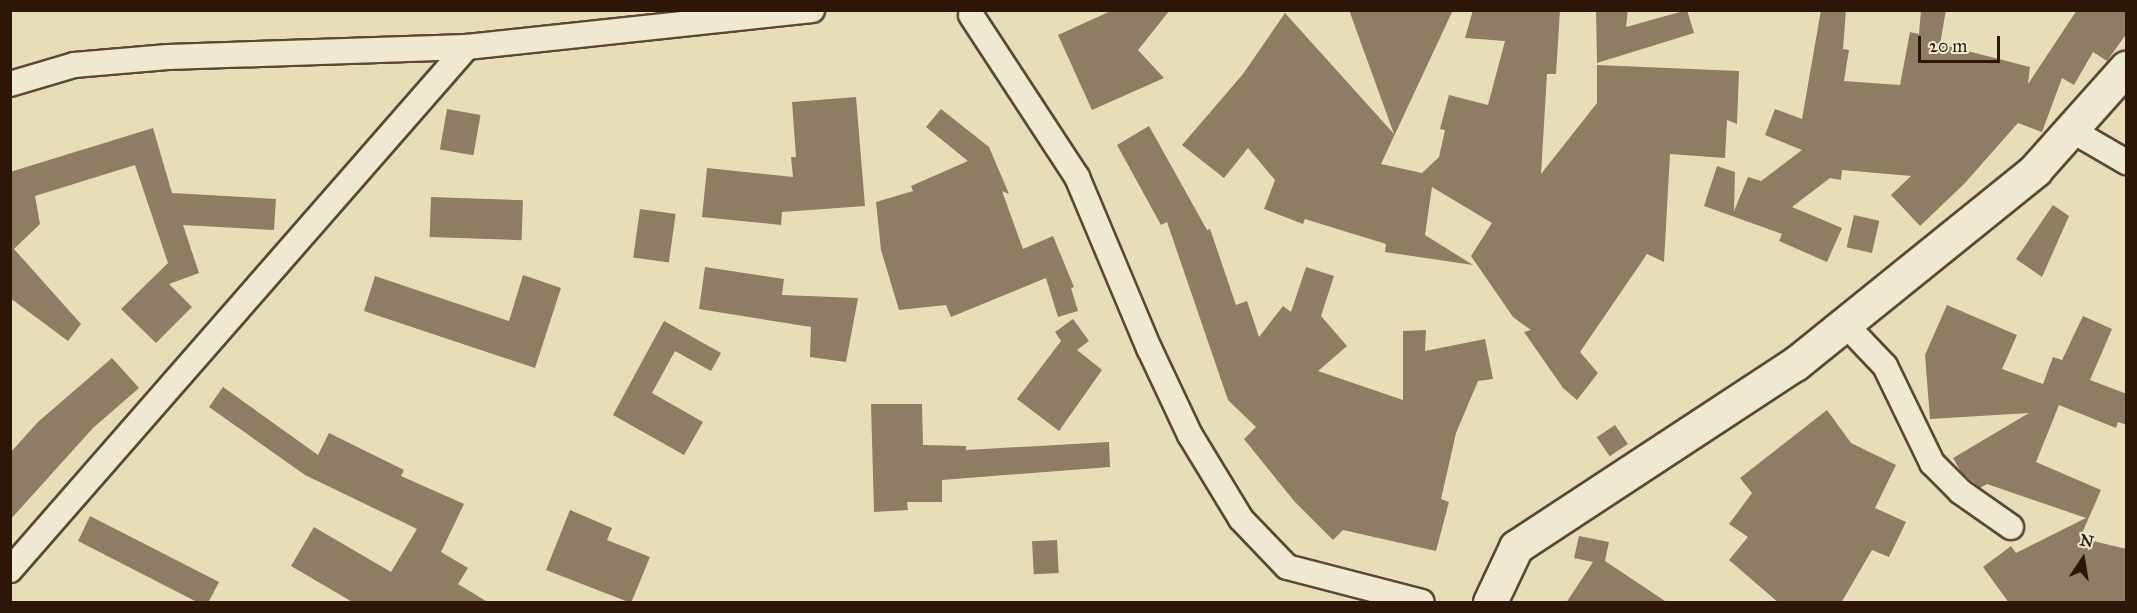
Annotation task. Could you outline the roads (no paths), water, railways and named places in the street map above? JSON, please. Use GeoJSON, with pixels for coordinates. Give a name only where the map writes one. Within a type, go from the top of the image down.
{"type":"FeatureCollection","features":[{"type":"Feature","properties":{"kind":"street"},"geometry":{"type":"LineString","coordinates":[[10,84],[74,65],[168,57],[467,47],[812,10]]}},
{"type":"Feature","properties":{"kind":"street"},"geometry":{"type":"LineString","coordinates":[[970,12],[1077,177],[1149,348],[1190,435],[1241,519],[1287,567],[1422,603]]}},
{"type":"Feature","properties":{"kind":"street"},"geometry":{"type":"LineString","coordinates":[[10,570],[467,47]]}},
{"type":"Feature","properties":{"kind":"street"},"geometry":{"type":"LineString","coordinates":[[1490,603],[1516,547],[1795,364],[2035,170],[2127,68]]}},
{"type":"Feature","properties":{"kind":"street"},"geometry":{"type":"LineString","coordinates":[[2071,130],[2127,162]]}},
{"type":"Feature","properties":{"kind":"street"},"geometry":{"type":"LineString","coordinates":[[1845,324],[1885,366],[1932,463],[1961,492],[2011,527]]}}]}
